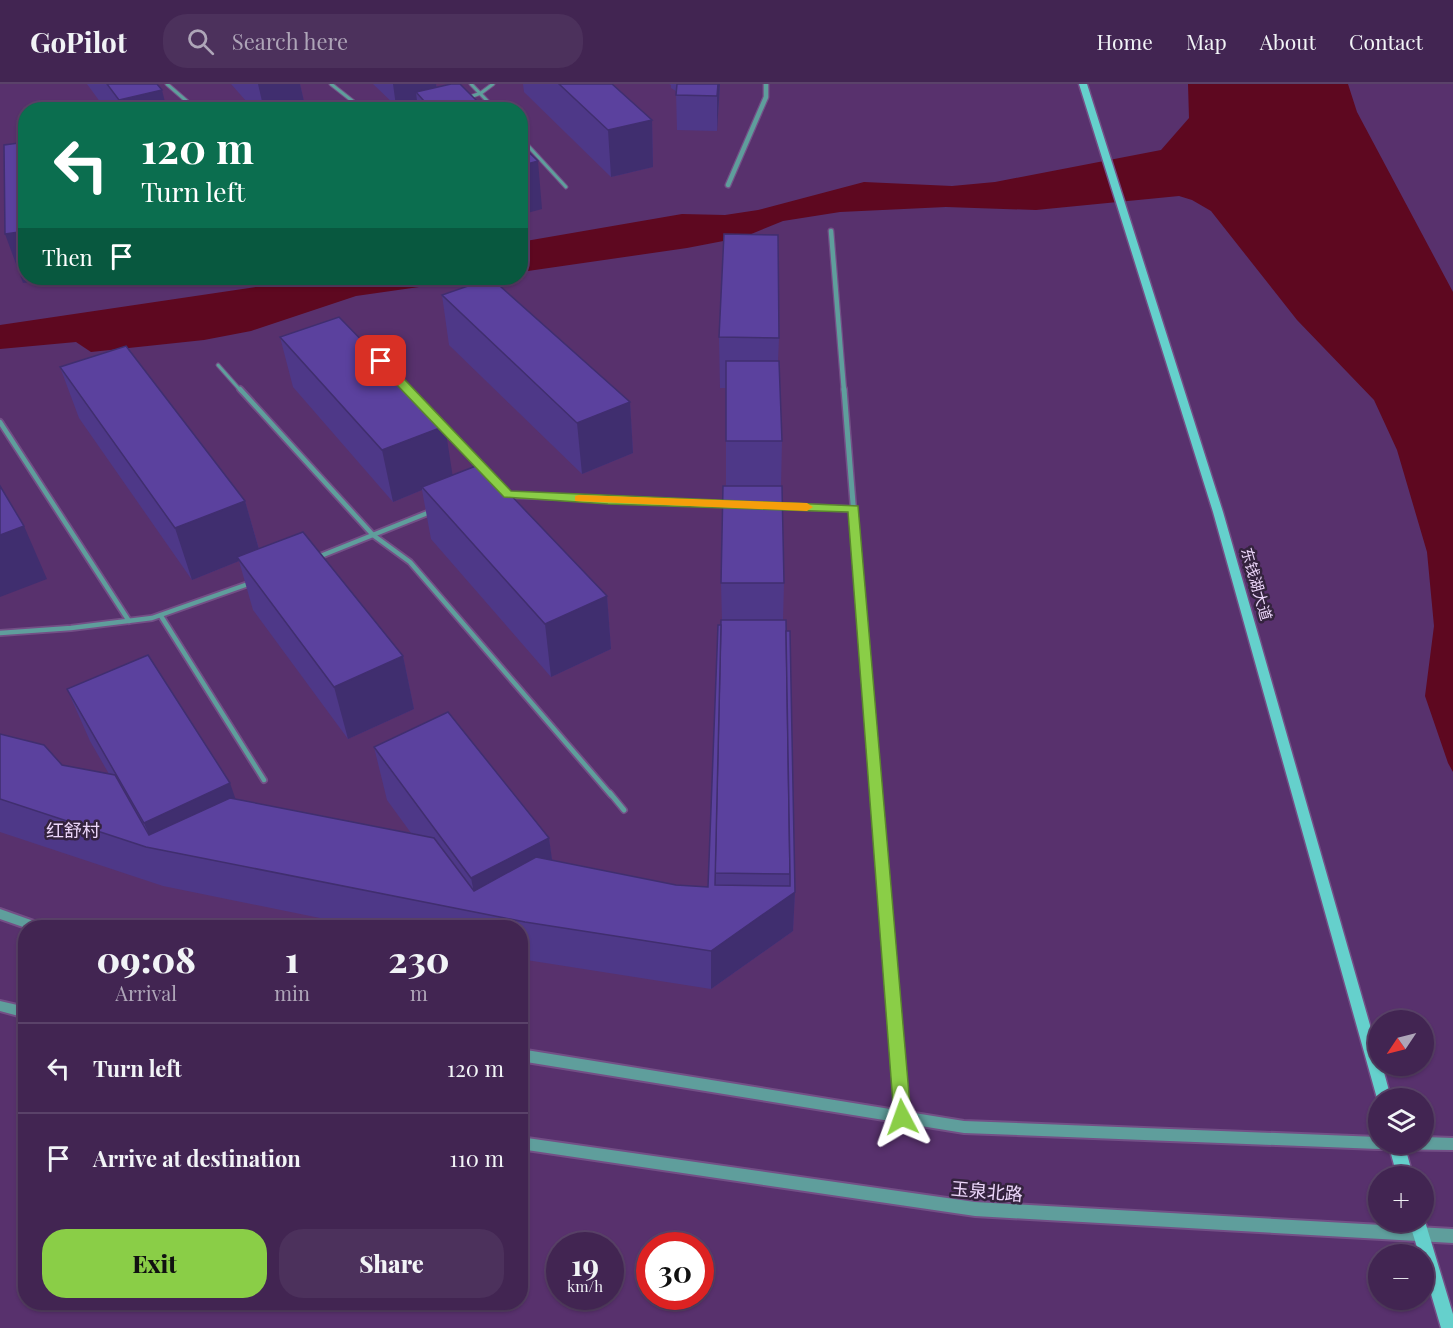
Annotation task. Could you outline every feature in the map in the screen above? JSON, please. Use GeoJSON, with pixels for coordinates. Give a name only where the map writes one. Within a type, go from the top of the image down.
{"type":"FeatureCollection","features":[{"type":"Feature","properties":{"kind":"main road","name":"东钱湖大道"},"geometry":{"type":"LineString","coordinates":[[1083,84],[1218,512],[1381,1088]]}},
{"type":"Feature","properties":{"kind":"main road"},"geometry":{"type":"LineString","coordinates":[[1420,1232],[1449,1328]]}},
{"type":"Feature","properties":{"kind":"street"},"geometry":{"type":"LineString","coordinates":[[728,185],[766,97],[766,84]]}},
{"type":"Feature","properties":{"kind":"street"},"geometry":{"type":"LineString","coordinates":[[831,231],[902,1117]]}},
{"type":"Feature","properties":{"kind":"street"},"geometry":{"type":"LineString","coordinates":[[0,914],[18,920]]}},
{"type":"Feature","properties":{"kind":"street"},"geometry":{"type":"LineString","coordinates":[[0,1006],[18,1011]]}},
{"type":"Feature","properties":{"kind":"street"},"geometry":{"type":"LineString","coordinates":[[528,1056],[964,1127],[1368,1143]]}},
{"type":"Feature","properties":{"kind":"street","name":"玉泉北路"},"geometry":{"type":"LineString","coordinates":[[528,1144],[975,1209],[1368,1227]]}},
{"type":"Feature","properties":{"kind":"street"},"geometry":{"type":"LineString","coordinates":[[1434,1144],[1453,1144]]}},
{"type":"Feature","properties":{"kind":"street","name":"玉泉北路"},"geometry":{"type":"LineString","coordinates":[[1434,1232],[1453,1236]]}},
{"type":"Feature","properties":{"kind":"lane"},"geometry":{"type":"LineString","coordinates":[[167,84],[188,102]]}},
{"type":"Feature","properties":{"kind":"lane"},"geometry":{"type":"LineString","coordinates":[[331,84],[354,102]]}},
{"type":"Feature","properties":{"kind":"lane"},"geometry":{"type":"LineString","coordinates":[[471,84],[489,102]]}},
{"type":"Feature","properties":{"kind":"lane"},"geometry":{"type":"LineString","coordinates":[[460,100],[481,93],[493,84]]}},
{"type":"Feature","properties":{"kind":"lane"},"geometry":{"type":"LineString","coordinates":[[528,145],[566,187]]}},
{"type":"Feature","properties":{"kind":"lane"},"geometry":{"type":"LineString","coordinates":[[218,365],[373,535],[410,562],[624,810]]}},
{"type":"Feature","properties":{"kind":"lane"},"geometry":{"type":"LineString","coordinates":[[436,420],[484,470]]}},
{"type":"Feature","properties":{"kind":"lane"},"geometry":{"type":"LineString","coordinates":[[0,422],[129,621]]}},
{"type":"Feature","properties":{"kind":"lane"},"geometry":{"type":"LineString","coordinates":[[500,486],[508,494]]}},
{"type":"Feature","properties":{"kind":"lane"},"geometry":{"type":"LineString","coordinates":[[497,496],[508,494],[737,505]]}},
{"type":"Feature","properties":{"kind":"lane"},"geometry":{"type":"LineString","coordinates":[[772,506],[854,509]]}},
{"type":"Feature","properties":{"kind":"lane"},"geometry":{"type":"LineString","coordinates":[[310,560],[433,511]]}},
{"type":"Feature","properties":{"kind":"lane"},"geometry":{"type":"LineString","coordinates":[[0,633],[161,616],[257,581]]}},
{"type":"Feature","properties":{"kind":"lane"},"geometry":{"type":"LineString","coordinates":[[161,616],[264,780]]}},
{"type":"Feature","properties":{"kind":"shaded area"},"geometry":{"type":"Polygon","coordinates":[[[1188,84],[1348,84],[1357,112],[1453,292],[1453,772],[1425,696],[1434,626],[1427,552],[1397,450],[1374,400],[1297,320],[1211,211],[1192,200],[1179,196],[1036,210],[946,207],[840,212],[783,221],[744,237],[687,248],[528,271],[528,241],[682,214],[725,215],[758,210],[864,182],[952,186],[995,182],[1161,150],[1189,118],[1188,84]]]}},
{"type":"Feature","properties":{"kind":"shaded area"},"geometry":{"type":"Polygon","coordinates":[[[269,285],[433,285],[356,296],[251,331],[204,340],[91,352],[76,342],[0,349],[0,325],[269,285]]]}},
{"type":"Feature","properties":{"kind":"building"},"geometry":{"type":"Polygon","coordinates":[[[107,84],[157,84],[162,90],[119,100],[107,84]]]}},
{"type":"Feature","properties":{"kind":"building"},"geometry":{"type":"Polygon","coordinates":[[[460,84],[478,102],[425,102],[416,92],[460,84]]]}},
{"type":"Feature","properties":{"kind":"building"},"geometry":{"type":"Polygon","coordinates":[[[559,84],[612,84],[652,120],[608,130],[559,84]]]}},
{"type":"Feature","properties":{"kind":"building"},"geometry":{"type":"Polygon","coordinates":[[[677,84],[718,84],[717,96],[676,95],[677,84]]]}},
{"type":"Feature","properties":{"kind":"building"},"geometry":{"type":"Polygon","coordinates":[[[18,143],[18,232],[5,234],[4,145],[18,143]]]}},
{"type":"Feature","properties":{"kind":"building"},"geometry":{"type":"Polygon","coordinates":[[[528,152],[538,161],[528,164],[528,152]]]}},
{"type":"Feature","properties":{"kind":"building"},"geometry":{"type":"Polygon","coordinates":[[[724,234],[778,235],[779,338],[719,337],[724,234]]]}},
{"type":"Feature","properties":{"kind":"building"},"geometry":{"type":"Polygon","coordinates":[[[471,285],[499,285],[630,402],[577,423],[442,295],[471,285]]]}},
{"type":"Feature","properties":{"kind":"building"},"geometry":{"type":"Polygon","coordinates":[[[339,317],[445,426],[382,450],[280,337],[339,317]]]}},
{"type":"Feature","properties":{"kind":"building"},"geometry":{"type":"Polygon","coordinates":[[[126,346],[245,501],[175,528],[60,367],[126,346]]]}},
{"type":"Feature","properties":{"kind":"building"},"geometry":{"type":"Polygon","coordinates":[[[726,361],[779,361],[782,441],[726,441],[726,361]]]}},
{"type":"Feature","properties":{"kind":"building"},"geometry":{"type":"Polygon","coordinates":[[[481,464],[607,596],[545,624],[422,487],[481,464]]]}},
{"type":"Feature","properties":{"kind":"building"},"geometry":{"type":"Polygon","coordinates":[[[0,486],[24,526],[0,535],[0,486]]]}},
{"type":"Feature","properties":{"kind":"building"},"geometry":{"type":"Polygon","coordinates":[[[723,486],[782,486],[784,583],[721,583],[723,486]]]}},
{"type":"Feature","properties":{"kind":"building"},"geometry":{"type":"Polygon","coordinates":[[[303,532],[403,656],[334,687],[237,557],[303,532]]]}},
{"type":"Feature","properties":{"kind":"building"},"geometry":{"type":"Polygon","coordinates":[[[721,620],[786,620],[790,874],[715,873],[721,620]]]}},
{"type":"Feature","properties":{"kind":"building"},"geometry":{"type":"Polygon","coordinates":[[[718,625],[721,625],[715,885],[790,886],[786,631],[790,631],[795,892],[711,951],[528,922],[528,920],[515,920],[146,847],[0,799],[0,734],[44,745],[62,765],[115,775],[149,835],[230,798],[434,838],[474,891],[536,857],[676,885],[708,887],[718,625]]]}},
{"type":"Feature","properties":{"kind":"building"},"geometry":{"type":"Polygon","coordinates":[[[148,655],[230,783],[144,823],[67,689],[148,655]]]}},
{"type":"Feature","properties":{"kind":"building"},"geometry":{"type":"Polygon","coordinates":[[[448,712],[549,838],[471,878],[374,747],[448,712]]]}},
{"type":"Feature","properties":{"kind":"slow traffic"},"geometry":{"type":"LineString","coordinates":[[579,499],[807,507]]}},
{"type":"Feature","properties":{"kind":"district","name":"红舒村"},"geometry":{"type":"Point","coordinates":[73,830]}},
{"type":"Feature","properties":{"kind":"route"},"geometry":{"type":"LineString","coordinates":[[381,361],[508,494],[854,509],[902,1117]]}}]}
